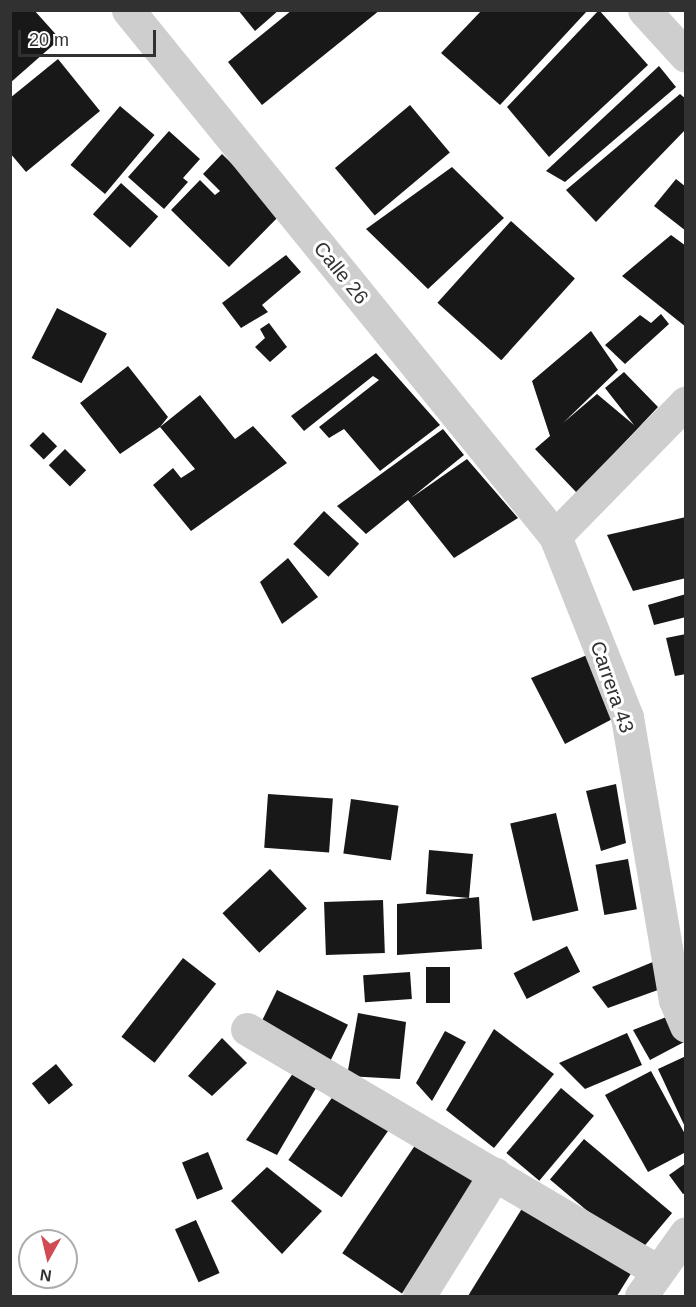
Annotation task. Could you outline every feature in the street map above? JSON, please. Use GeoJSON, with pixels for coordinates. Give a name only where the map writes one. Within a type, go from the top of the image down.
{"type":"FeatureCollection","features":[{"type":"Feature","properties":{"kind":"street","name":"Calle 26"},"geometry":{"type":"LineString","coordinates":[[128,10],[555,536]]}},
{"type":"Feature","properties":{"kind":"street"},"geometry":{"type":"LineString","coordinates":[[644,10],[686,56]]}},
{"type":"Feature","properties":{"kind":"street"},"geometry":{"type":"LineString","coordinates":[[555,536],[686,402]]}},
{"type":"Feature","properties":{"kind":"street","name":"Carrera 43"},"geometry":{"type":"LineString","coordinates":[[555,536],[627,717],[675,1000],[686,1026]]}},
{"type":"Feature","properties":{"kind":"street"},"geometry":{"type":"LineString","coordinates":[[247,1029],[495,1174],[650,1284],[686,1233]]}},
{"type":"Feature","properties":{"kind":"street"},"geometry":{"type":"LineString","coordinates":[[419,1296],[495,1174]]}},
{"type":"Feature","properties":{"kind":"building"},"geometry":{"type":"Polygon","coordinates":[[[10,10],[34,10],[60,39],[10,83],[10,10]]]}},
{"type":"Feature","properties":{"kind":"building"},"geometry":{"type":"Polygon","coordinates":[[[238,10],[279,10],[255,31],[238,10]]]}},
{"type":"Feature","properties":{"kind":"building"},"geometry":{"type":"Polygon","coordinates":[[[292,10],[380,10],[262,105],[228,62],[292,10]]]}},
{"type":"Feature","properties":{"kind":"building"},"geometry":{"type":"Polygon","coordinates":[[[482,10],[588,10],[500,105],[441,53],[482,10]]]}},
{"type":"Feature","properties":{"kind":"building"},"geometry":{"type":"Polygon","coordinates":[[[599,10],[648,65],[549,157],[507,107],[599,10]]]}},
{"type":"Feature","properties":{"kind":"building"},"geometry":{"type":"Polygon","coordinates":[[[58,59],[100,111],[26,172],[10,153],[10,98],[58,59]]]}},
{"type":"Feature","properties":{"kind":"building"},"geometry":{"type":"Polygon","coordinates":[[[659,66],[676,87],[565,182],[546,171],[659,66]]]}},
{"type":"Feature","properties":{"kind":"building"},"geometry":{"type":"Polygon","coordinates":[[[680,94],[686,99],[686,129],[596,222],[566,190],[680,94]]]}},
{"type":"Feature","properties":{"kind":"building"},"geometry":{"type":"Polygon","coordinates":[[[410,105],[450,152],[375,215],[335,168],[410,105]]]}},
{"type":"Feature","properties":{"kind":"building"},"geometry":{"type":"Polygon","coordinates":[[[120,106],[154,135],[105,194],[71,165],[120,106]]]}},
{"type":"Feature","properties":{"kind":"building"},"geometry":{"type":"Polygon","coordinates":[[[169,131],[200,159],[183,178],[188,182],[164,209],[128,177],[169,131]]]}},
{"type":"Feature","properties":{"kind":"building"},"geometry":{"type":"Polygon","coordinates":[[[222,154],[282,213],[229,267],[171,210],[200,180],[215,195],[220,191],[203,174],[222,154]]]}},
{"type":"Feature","properties":{"kind":"building"},"geometry":{"type":"Polygon","coordinates":[[[452,167],[504,218],[428,289],[366,229],[452,167]]]}},
{"type":"Feature","properties":{"kind":"building"},"geometry":{"type":"Polygon","coordinates":[[[676,179],[686,187],[686,231],[654,206],[676,179]]]}},
{"type":"Feature","properties":{"kind":"building"},"geometry":{"type":"Polygon","coordinates":[[[121,183],[158,216],[130,248],[93,214],[121,183]]]}},
{"type":"Feature","properties":{"kind":"building"},"geometry":{"type":"Polygon","coordinates":[[[511,221],[575,279],[501,360],[437,303],[511,221]]]}},
{"type":"Feature","properties":{"kind":"building"},"geometry":{"type":"Polygon","coordinates":[[[671,235],[686,246],[686,327],[622,276],[671,235]]]}},
{"type":"Feature","properties":{"kind":"building"},"geometry":{"type":"Polygon","coordinates":[[[286,255],[301,272],[262,305],[268,312],[241,328],[222,303],[286,255]]]}},
{"type":"Feature","properties":{"kind":"building"},"geometry":{"type":"Polygon","coordinates":[[[57,308],[107,333],[81,383],[32,358],[57,308]]]}},
{"type":"Feature","properties":{"kind":"building"},"geometry":{"type":"Polygon","coordinates":[[[661,314],[669,324],[625,364],[605,345],[640,315],[651,323],[661,314]]]}},
{"type":"Feature","properties":{"kind":"building"},"geometry":{"type":"Polygon","coordinates":[[[269,323],[287,347],[270,362],[255,347],[265,338],[260,329],[269,323]]]}},
{"type":"Feature","properties":{"kind":"building"},"geometry":{"type":"Polygon","coordinates":[[[591,331],[618,370],[563,423],[597,394],[634,425],[605,388],[624,372],[658,407],[577,493],[535,449],[550,436],[532,381],[591,331]]]}},
{"type":"Feature","properties":{"kind":"building"},"geometry":{"type":"Polygon","coordinates":[[[376,353],[440,425],[380,471],[344,429],[329,438],[319,427],[379,380],[373,376],[304,431],[291,416],[376,353]]]}},
{"type":"Feature","properties":{"kind":"building"},"geometry":{"type":"Polygon","coordinates":[[[128,366],[168,417],[160,427],[120,454],[80,403],[128,366]]]}},
{"type":"Feature","properties":{"kind":"building"},"geometry":{"type":"Polygon","coordinates":[[[200,395],[235,439],[253,426],[287,463],[191,531],[153,485],[173,468],[181,478],[195,469],[160,427],[200,395]]]}},
{"type":"Feature","properties":{"kind":"building"},"geometry":{"type":"Polygon","coordinates":[[[443,429],[464,455],[411,498],[467,459],[518,518],[454,558],[408,500],[366,534],[337,506],[443,429]]]}},
{"type":"Feature","properties":{"kind":"building"},"geometry":{"type":"Polygon","coordinates":[[[43,432],[57,446],[44,460],[30,445],[43,432]]]}},
{"type":"Feature","properties":{"kind":"building"},"geometry":{"type":"Polygon","coordinates":[[[65,449],[86,470],[70,486],[49,465],[65,449]]]}},
{"type":"Feature","properties":{"kind":"building"},"geometry":{"type":"Polygon","coordinates":[[[324,511],[359,544],[328,577],[293,544],[324,511]]]}},
{"type":"Feature","properties":{"kind":"building"},"geometry":{"type":"Polygon","coordinates":[[[686,517],[686,578],[633,591],[607,535],[686,517]]]}},
{"type":"Feature","properties":{"kind":"building"},"geometry":{"type":"Polygon","coordinates":[[[288,558],[318,597],[282,624],[260,582],[288,558]]]}},
{"type":"Feature","properties":{"kind":"building"},"geometry":{"type":"Polygon","coordinates":[[[686,594],[686,617],[654,625],[648,605],[686,594]]]}},
{"type":"Feature","properties":{"kind":"building"},"geometry":{"type":"Polygon","coordinates":[[[686,634],[686,674],[675,676],[666,638],[686,634]]]}},
{"type":"Feature","properties":{"kind":"building"},"geometry":{"type":"Polygon","coordinates":[[[592,653],[618,716],[565,744],[531,678],[592,653]]]}},
{"type":"Feature","properties":{"kind":"building"},"geometry":{"type":"Polygon","coordinates":[[[616,784],[626,843],[601,851],[586,791],[616,784]]]}},
{"type":"Feature","properties":{"kind":"building"},"geometry":{"type":"Polygon","coordinates":[[[268,794],[333,799],[329,852],[264,848],[268,794]]]}},
{"type":"Feature","properties":{"kind":"building"},"geometry":{"type":"Polygon","coordinates":[[[351,799],[399,806],[391,860],[343,853],[351,799]]]}},
{"type":"Feature","properties":{"kind":"building"},"geometry":{"type":"Polygon","coordinates":[[[556,813],[578,910],[533,921],[510,824],[556,813]]]}},
{"type":"Feature","properties":{"kind":"building"},"geometry":{"type":"Polygon","coordinates":[[[429,850],[473,854],[469,898],[426,894],[429,850]]]}},
{"type":"Feature","properties":{"kind":"building"},"geometry":{"type":"Polygon","coordinates":[[[628,859],[637,909],[604,915],[596,865],[628,859]]]}},
{"type":"Feature","properties":{"kind":"building"},"geometry":{"type":"Polygon","coordinates":[[[270,869],[307,908],[259,953],[222,913],[270,869]]]}},
{"type":"Feature","properties":{"kind":"building"},"geometry":{"type":"Polygon","coordinates":[[[479,897],[482,949],[397,955],[397,904],[479,897]]]}},
{"type":"Feature","properties":{"kind":"building"},"geometry":{"type":"Polygon","coordinates":[[[383,900],[385,953],[326,955],[324,902],[383,900]]]}},
{"type":"Feature","properties":{"kind":"building"},"geometry":{"type":"Polygon","coordinates":[[[567,946],[580,972],[527,999],[514,973],[567,946]]]}},
{"type":"Feature","properties":{"kind":"building"},"geometry":{"type":"Polygon","coordinates":[[[665,957],[669,986],[608,1008],[592,987],[665,957]]]}},
{"type":"Feature","properties":{"kind":"building"},"geometry":{"type":"Polygon","coordinates":[[[183,958],[216,984],[155,1063],[121,1037],[183,958]]]}},
{"type":"Feature","properties":{"kind":"building"},"geometry":{"type":"Polygon","coordinates":[[[426,967],[450,967],[450,1003],[426,1003],[426,967]]]}},
{"type":"Feature","properties":{"kind":"building"},"geometry":{"type":"Polygon","coordinates":[[[410,972],[412,999],[365,1002],[363,975],[410,972]]]}},
{"type":"Feature","properties":{"kind":"building"},"geometry":{"type":"Polygon","coordinates":[[[277,990],[348,1025],[330,1062],[259,1028],[277,990]]]}},
{"type":"Feature","properties":{"kind":"building"},"geometry":{"type":"Polygon","coordinates":[[[358,1013],[406,1022],[400,1079],[347,1076],[358,1013]]]}},
{"type":"Feature","properties":{"kind":"building"},"geometry":{"type":"Polygon","coordinates":[[[674,1014],[686,1041],[650,1060],[633,1030],[674,1014]]]}},
{"type":"Feature","properties":{"kind":"building"},"geometry":{"type":"Polygon","coordinates":[[[494,1029],[554,1074],[494,1148],[446,1110],[494,1029]]]}},
{"type":"Feature","properties":{"kind":"building"},"geometry":{"type":"Polygon","coordinates":[[[445,1031],[466,1042],[432,1101],[416,1083],[445,1031]]]}},
{"type":"Feature","properties":{"kind":"building"},"geometry":{"type":"Polygon","coordinates":[[[627,1033],[642,1065],[585,1089],[559,1063],[627,1033]]]}},
{"type":"Feature","properties":{"kind":"building"},"geometry":{"type":"Polygon","coordinates":[[[222,1038],[247,1063],[212,1096],[188,1076],[222,1038]]]}},
{"type":"Feature","properties":{"kind":"building"},"geometry":{"type":"Polygon","coordinates":[[[686,1056],[686,1129],[658,1069],[686,1056]]]}},
{"type":"Feature","properties":{"kind":"building"},"geometry":{"type":"Polygon","coordinates":[[[56,1064],[73,1085],[49,1104],[32,1084],[56,1064]]]}},
{"type":"Feature","properties":{"kind":"building"},"geometry":{"type":"Polygon","coordinates":[[[296,1069],[323,1076],[277,1155],[246,1140],[296,1069]]]}},
{"type":"Feature","properties":{"kind":"building"},"geometry":{"type":"Polygon","coordinates":[[[651,1071],[686,1136],[686,1152],[648,1172],[605,1095],[651,1071]]]}},
{"type":"Feature","properties":{"kind":"building"},"geometry":{"type":"Polygon","coordinates":[[[561,1088],[594,1116],[539,1181],[506,1153],[561,1088]]]}},
{"type":"Feature","properties":{"kind":"building"},"geometry":{"type":"Polygon","coordinates":[[[336,1092],[389,1129],[342,1197],[288,1160],[336,1092]]]}},
{"type":"Feature","properties":{"kind":"building"},"geometry":{"type":"Polygon","coordinates":[[[420,1138],[480,1178],[402,1293],[342,1253],[420,1138]]]}},
{"type":"Feature","properties":{"kind":"building"},"geometry":{"type":"Polygon","coordinates":[[[584,1139],[672,1213],[638,1254],[550,1180],[584,1139]]]}},
{"type":"Feature","properties":{"kind":"building"},"geometry":{"type":"Polygon","coordinates":[[[208,1152],[223,1189],[197,1200],[182,1162],[208,1152]]]}},
{"type":"Feature","properties":{"kind":"building"},"geometry":{"type":"Polygon","coordinates":[[[686,1163],[686,1193],[683,1194],[669,1175],[686,1163]]]}},
{"type":"Feature","properties":{"kind":"building"},"geometry":{"type":"Polygon","coordinates":[[[267,1167],[322,1211],[282,1254],[231,1201],[267,1167]]]}},
{"type":"Feature","properties":{"kind":"building"},"geometry":{"type":"Polygon","coordinates":[[[526,1202],[635,1267],[617,1296],[468,1296],[526,1202]]]}},
{"type":"Feature","properties":{"kind":"building"},"geometry":{"type":"Polygon","coordinates":[[[196,1220],[220,1273],[199,1282],[175,1229],[196,1220]]]}}]}
